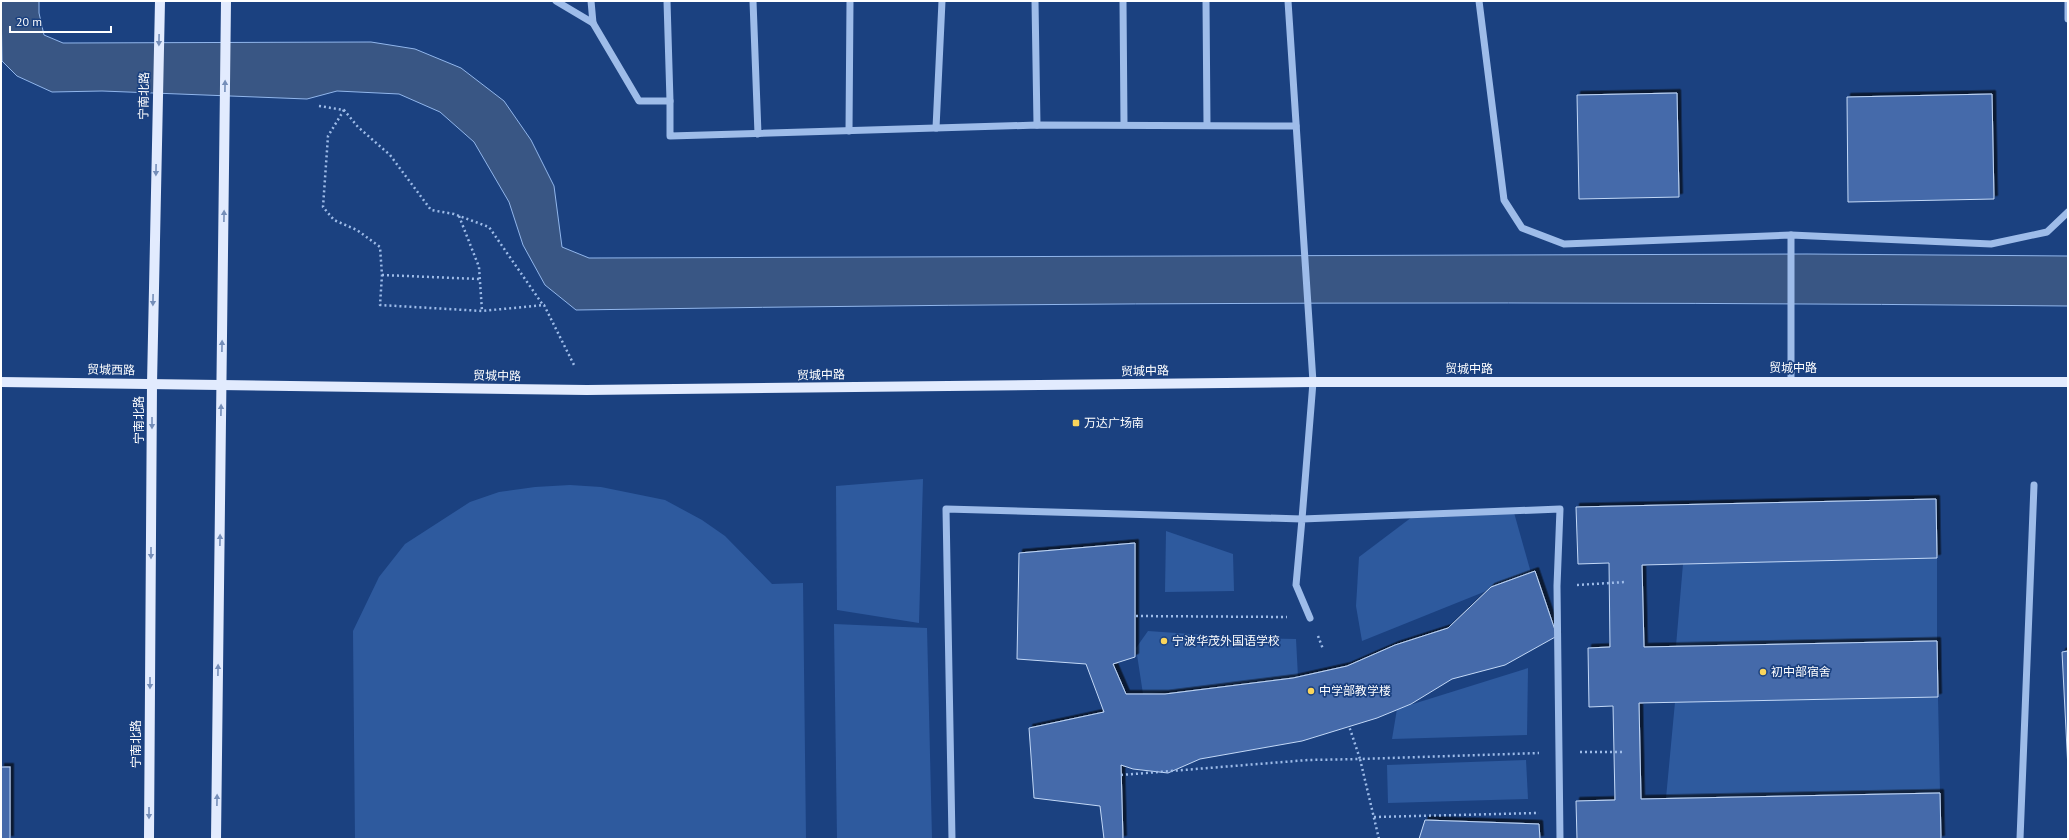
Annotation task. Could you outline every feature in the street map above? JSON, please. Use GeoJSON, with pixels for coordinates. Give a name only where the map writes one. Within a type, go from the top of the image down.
{"type":"FeatureCollection","features":[{"type":"Feature","properties":{"kind":"main road","name":"宁南北路"},"geometry":{"type":"LineString","coordinates":[[149,839],[152,384],[160,1]]}},
{"type":"Feature","properties":{"kind":"main road"},"geometry":{"type":"LineString","coordinates":[[216,839],[226,1]]}},
{"type":"Feature","properties":{"kind":"main road","name":"贸城西路"},"geometry":{"type":"LineString","coordinates":[[1,382],[221,385]]}},
{"type":"Feature","properties":{"kind":"main road","name":"贸城中路"},"geometry":{"type":"LineString","coordinates":[[221,385],[587,390],[1313,382],[2068,382]]}},
{"type":"Feature","properties":{"kind":"lane"},"geometry":{"type":"LineString","coordinates":[[556,1],[593,23]]}},
{"type":"Feature","properties":{"kind":"lane"},"geometry":{"type":"LineString","coordinates":[[591,1],[593,23],[639,100],[670,100]]}},
{"type":"Feature","properties":{"kind":"lane"},"geometry":{"type":"LineString","coordinates":[[667,1],[670,136],[1037,125],[1124,124],[1296,126]]}},
{"type":"Feature","properties":{"kind":"lane"},"geometry":{"type":"LineString","coordinates":[[753,1],[758,134]]}},
{"type":"Feature","properties":{"kind":"lane"},"geometry":{"type":"LineString","coordinates":[[849,131],[850,1]]}},
{"type":"Feature","properties":{"kind":"lane"},"geometry":{"type":"LineString","coordinates":[[936,128],[942,1]]}},
{"type":"Feature","properties":{"kind":"lane"},"geometry":{"type":"LineString","coordinates":[[1035,1],[1037,125]]}},
{"type":"Feature","properties":{"kind":"lane"},"geometry":{"type":"LineString","coordinates":[[1123,1],[1124,124]]}},
{"type":"Feature","properties":{"kind":"lane"},"geometry":{"type":"LineString","coordinates":[[1206,1],[1207,125]]}},
{"type":"Feature","properties":{"kind":"lane"},"geometry":{"type":"LineString","coordinates":[[1288,1],[1313,382],[1296,585],[1310,618]]}},
{"type":"Feature","properties":{"kind":"lane"},"geometry":{"type":"LineString","coordinates":[[1479,1],[1504,200],[1522,228],[1564,244],[1791,235],[1991,244],[2046,232],[2068,212]]}},
{"type":"Feature","properties":{"kind":"lane"},"geometry":{"type":"LineString","coordinates":[[2068,1],[2068,19]]}},
{"type":"Feature","properties":{"kind":"lane"},"geometry":{"type":"LineString","coordinates":[[1791,235],[1791,381]]}},
{"type":"Feature","properties":{"kind":"lane"},"geometry":{"type":"LineString","coordinates":[[2020,839],[2034,485]]}},
{"type":"Feature","properties":{"kind":"lane"},"geometry":{"type":"LineString","coordinates":[[952,839],[946,509],[1302,519],[1560,508],[1557,586],[1560,839]]}},
{"type":"Feature","properties":{"kind":"path"},"geometry":{"type":"LineString","coordinates":[[319,106],[344,110],[358,127],[390,154],[431,210],[459,216],[489,227],[544,305],[587,390]]}},
{"type":"Feature","properties":{"kind":"path"},"geometry":{"type":"LineString","coordinates":[[344,110],[328,136],[323,207],[334,220],[357,230],[380,247],[382,275],[380,305],[482,311],[544,305]]}},
{"type":"Feature","properties":{"kind":"path"},"geometry":{"type":"LineString","coordinates":[[459,216],[479,267],[482,311]]}},
{"type":"Feature","properties":{"kind":"path"},"geometry":{"type":"LineString","coordinates":[[382,275],[479,279]]}},
{"type":"Feature","properties":{"kind":"path"},"geometry":{"type":"LineString","coordinates":[[1557,586],[1626,582]]}},
{"type":"Feature","properties":{"kind":"path"},"geometry":{"type":"LineString","coordinates":[[1136,616],[1310,618]]}},
{"type":"Feature","properties":{"kind":"path"},"geometry":{"type":"LineString","coordinates":[[1349,726],[1360,759],[1379,839]]}},
{"type":"Feature","properties":{"kind":"path"},"geometry":{"type":"LineString","coordinates":[[1121,775],[1308,760],[1559,752],[1624,752]]}},
{"type":"Feature","properties":{"kind":"path"},"geometry":{"type":"LineString","coordinates":[[1374,817],[1560,813]]}},
{"type":"Feature","properties":{"kind":"shaded area"},"geometry":{"type":"Polygon","coordinates":[[[1,1],[39,1],[39,13],[44,35],[63,43],[371,42],[415,49],[461,68],[504,101],[531,140],[554,186],[562,247],[589,258],[1807,254],[2068,256],[2068,306],[1695,303],[1322,303],[949,305],[576,310],[545,285],[523,245],[509,202],[474,142],[440,112],[399,94],[337,91],[307,99],[102,91],[52,92],[17,76],[2,61],[1,1]]]}},
{"type":"Feature","properties":{"kind":"shaded area"},"geometry":{"type":"Polygon","coordinates":[[[923,479],[919,623],[837,610],[836,486],[923,479]]]}},
{"type":"Feature","properties":{"kind":"shaded area"},"geometry":{"type":"Polygon","coordinates":[[[570,485],[601,487],[665,500],[702,520],[725,536],[772,584],[803,583],[806,839],[355,839],[353,631],[379,577],[405,544],[470,502],[499,492],[535,487],[570,485]]]}},
{"type":"Feature","properties":{"kind":"shaded area"},"geometry":{"type":"Polygon","coordinates":[[[1513,509],[1531,573],[1362,641],[1356,606],[1359,557],[1416,514],[1513,509]]]}},
{"type":"Feature","properties":{"kind":"shaded area"},"geometry":{"type":"Polygon","coordinates":[[[1166,531],[1233,554],[1234,591],[1165,592],[1166,531]]]}},
{"type":"Feature","properties":{"kind":"shaded area"},"geometry":{"type":"Polygon","coordinates":[[[1937,558],[1937,641],[1676,646],[1683,564],[1937,558]]]}},
{"type":"Feature","properties":{"kind":"shaded area"},"geometry":{"type":"Polygon","coordinates":[[[834,624],[927,628],[932,839],[837,839],[834,624]]]}},
{"type":"Feature","properties":{"kind":"shaded area"},"geometry":{"type":"Polygon","coordinates":[[[1148,631],[1248,638],[1296,639],[1298,677],[1143,694],[1136,648],[1148,631]]]}},
{"type":"Feature","properties":{"kind":"shaded area"},"geometry":{"type":"Polygon","coordinates":[[[1528,668],[1527,735],[1392,739],[1397,709],[1528,668]]]}},
{"type":"Feature","properties":{"kind":"shaded area"},"geometry":{"type":"Polygon","coordinates":[[[1938,697],[1940,793],[1666,798],[1675,702],[1938,697]]]}},
{"type":"Feature","properties":{"kind":"shaded area"},"geometry":{"type":"Polygon","coordinates":[[[1526,760],[1528,799],[1388,803],[1387,765],[1526,760]]]}},
{"type":"Feature","properties":{"kind":"building"},"geometry":{"type":"Polygon","coordinates":[[[1677,93],[1679,197],[1579,199],[1577,95],[1677,93]]]}},
{"type":"Feature","properties":{"kind":"building"},"geometry":{"type":"Polygon","coordinates":[[[1992,94],[1994,199],[1848,202],[1847,97],[1992,94]]]}},
{"type":"Feature","properties":{"kind":"building","name":"初中部宿舍"},"geometry":{"type":"Polygon","coordinates":[[[1936,499],[1937,558],[1642,565],[1644,647],[1937,641],[1938,697],[1639,703],[1641,799],[1940,793],[1941,839],[1577,839],[1576,801],[1615,800],[1613,706],[1589,707],[1588,648],[1610,647],[1609,563],[1578,564],[1576,507],[1936,499]]]}},
{"type":"Feature","properties":{"kind":"building","name":"中学部教学楼"},"geometry":{"type":"Polygon","coordinates":[[[1135,543],[1135,657],[1113,664],[1126,694],[1165,694],[1293,678],[1347,666],[1395,645],[1448,628],[1491,587],[1535,571],[1557,636],[1505,665],[1452,679],[1411,704],[1377,718],[1302,741],[1200,759],[1168,773],[1133,769],[1121,765],[1123,839],[1104,839],[1100,806],[1034,798],[1029,728],[1104,712],[1086,664],[1017,659],[1019,553],[1135,543]]]}},
{"type":"Feature","properties":{"kind":"building"},"geometry":{"type":"Polygon","coordinates":[[[2068,651],[2068,769],[2062,652],[2068,651]]]}},
{"type":"Feature","properties":{"kind":"building"},"geometry":{"type":"Polygon","coordinates":[[[1,767],[10,767],[10,839],[1,839],[1,767]]]}},
{"type":"Feature","properties":{"kind":"building"},"geometry":{"type":"Polygon","coordinates":[[[1425,820],[1539,824],[1540,839],[1419,839],[1425,820]]]}},
{"type":"Feature","properties":{"kind":"place","name":"万达广场南"},"geometry":{"type":"Point","coordinates":[1076,423]}},
{"type":"Feature","properties":{"kind":"place","name":"宁波华茂外国语学校"},"geometry":{"type":"Point","coordinates":[1164,641]}},
{"type":"Feature","properties":{"kind":"place","name":"初中部宿舍"},"geometry":{"type":"Point","coordinates":[1763,672]}},
{"type":"Feature","properties":{"kind":"place","name":"中学部教学楼"},"geometry":{"type":"Point","coordinates":[1311,691]}}]}
